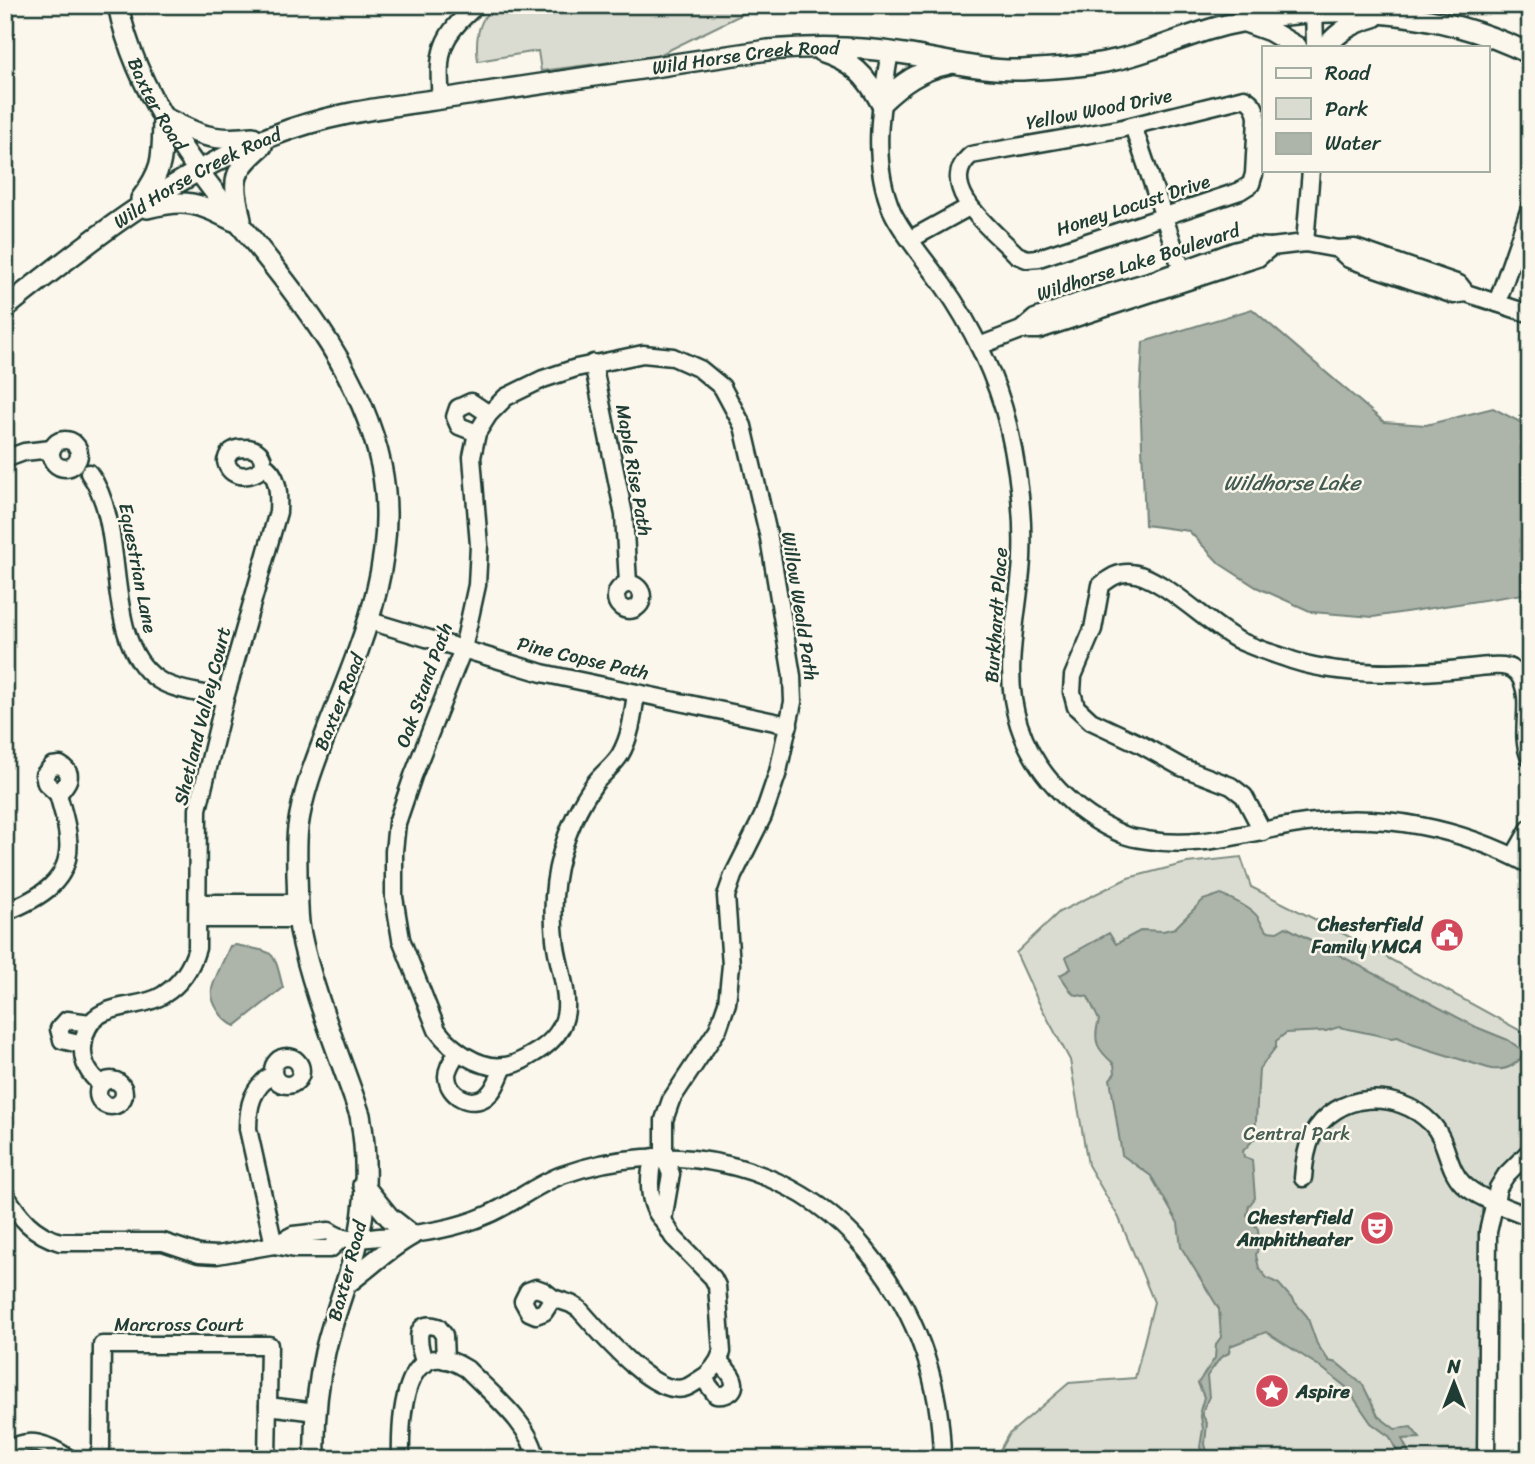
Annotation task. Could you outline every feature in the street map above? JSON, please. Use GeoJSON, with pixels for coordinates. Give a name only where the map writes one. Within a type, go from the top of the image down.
{"type":"FeatureCollection","features":[{"type":"Feature","properties":{"kind":"main road","name":"Baxter Road"},"geometry":{"type":"LineString","coordinates":[[118,5],[136,67],[154,106],[197,170],[242,225],[330,344],[370,425],[384,483],[385,539],[370,621],[308,779],[296,844],[299,911],[309,965],[360,1115],[363,1141],[363,1185],[350,1239],[346,1284],[325,1352],[316,1412],[315,1459]]}},
{"type":"Feature","properties":{"kind":"main road"},"geometry":{"type":"LineString","coordinates":[[1413,5],[1447,12],[1461,27]]}},
{"type":"Feature","properties":{"kind":"main road","name":"Wild Horse Creek Road"},"geometry":{"type":"LineString","coordinates":[[5,308],[132,211],[197,170],[275,134],[346,114],[808,46],[890,52],[969,67],[1016,70],[1069,67],[1115,60],[1192,35],[1315,8],[1389,13],[1461,27],[1530,54]]}},
{"type":"Feature","properties":{"kind":"main road"},"geometry":{"type":"LineString","coordinates":[[1327,46],[1338,33],[1356,23],[1389,13]]}},
{"type":"Feature","properties":{"kind":"main road"},"geometry":{"type":"LineString","coordinates":[[1244,22],[1270,31],[1295,46]]}},
{"type":"Feature","properties":{"kind":"main road"},"geometry":{"type":"LineString","coordinates":[[808,46],[831,54],[857,68],[881,103],[915,75],[953,64]]}},
{"type":"Feature","properties":{"kind":"main road"},"geometry":{"type":"LineString","coordinates":[[132,211],[155,180],[161,166],[163,117],[213,139],[229,140],[275,134]]}},
{"type":"Feature","properties":{"kind":"main road"},"geometry":{"type":"LineString","coordinates":[[242,225],[234,187],[237,173],[244,161],[275,134]]}},
{"type":"Feature","properties":{"kind":"main road"},"geometry":{"type":"LineString","coordinates":[[132,211],[171,202],[187,202],[200,204],[242,225]]}},
{"type":"Feature","properties":{"kind":"main road"},"geometry":{"type":"LineString","coordinates":[[346,1284],[392,1246],[412,1235],[388,1217],[363,1185]]}},
{"type":"Feature","properties":{"kind":"street"},"geometry":{"type":"LineString","coordinates":[[441,100],[439,68],[447,37],[455,25],[477,5]]}},
{"type":"Feature","properties":{"kind":"street"},"geometry":{"type":"LineString","coordinates":[[1315,8],[1315,46]]}},
{"type":"Feature","properties":{"kind":"street","name":"Burkhardt Place"},"geometry":{"type":"LineString","coordinates":[[890,52],[881,103],[879,140],[883,176],[892,211],[945,288],[979,346],[1007,422],[1017,471],[1022,516],[1022,557],[1011,649],[1010,682],[1019,727],[1037,765],[1065,797],[1099,823],[1125,836],[1166,844],[1194,843],[1304,823],[1346,819],[1390,821],[1434,828],[1471,839],[1530,865]]}},
{"type":"Feature","properties":{"kind":"street","name":"Yellow Wood Drive"},"geometry":{"type":"LineString","coordinates":[[969,207],[958,183],[959,170],[971,155],[1133,126],[1244,98],[1256,109],[1257,118],[1251,184]]}},
{"type":"Feature","properties":{"kind":"street"},"geometry":{"type":"LineString","coordinates":[[1133,126],[1184,276]]}},
{"type":"Feature","properties":{"kind":"street"},"geometry":{"type":"LineString","coordinates":[[1305,243],[1311,172]]}},
{"type":"Feature","properties":{"kind":"street","name":"Honey Locust Drive"},"geometry":{"type":"LineString","coordinates":[[969,207],[1017,255],[1027,259],[1038,258],[1163,217],[1240,191],[1251,184]]}},
{"type":"Feature","properties":{"kind":"street"},"geometry":{"type":"LineString","coordinates":[[911,240],[969,207]]}},
{"type":"Feature","properties":{"kind":"street"},"geometry":{"type":"LineString","coordinates":[[1497,303],[1530,208]]}},
{"type":"Feature","properties":{"kind":"street","name":"Wildhorse Lake Boulevard"},"geometry":{"type":"LineString","coordinates":[[979,346],[1021,330],[1035,318],[1184,276],[1234,251],[1253,246],[1305,243],[1338,249],[1354,248],[1459,284],[1466,293],[1528,314]]}},
{"type":"Feature","properties":{"kind":"street"},"geometry":{"type":"LineString","coordinates":[[1513,256],[1530,262]]}},
{"type":"Feature","properties":{"kind":"street","name":"Willow Weald Path"},"geometry":{"type":"LineString","coordinates":[[593,363],[643,354],[673,357],[700,369],[722,387],[743,426],[769,538],[793,676],[793,702],[778,772],[763,816],[726,896],[731,965],[727,1003],[718,1029],[671,1100],[664,1120],[659,1157],[649,1172],[655,1208],[673,1237],[713,1278],[717,1286],[722,1352],[719,1361]]}},
{"type":"Feature","properties":{"kind":"street","name":"Oak Stand Path"},"geometry":{"type":"LineString","coordinates":[[504,1067],[477,1062],[457,1051],[437,1030],[401,939],[394,897],[397,823],[463,649],[477,585],[479,545],[472,457],[478,433],[489,414],[506,397],[523,387],[593,363]]}},
{"type":"Feature","properties":{"kind":"street","name":"Maple Rise Path"},"geometry":{"type":"LineString","coordinates":[[593,363],[624,515],[628,583]]}},
{"type":"Feature","properties":{"kind":"street"},"geometry":{"type":"LineString","coordinates":[[478,433],[459,426],[455,417],[458,408],[471,402],[489,414]]}},
{"type":"Feature","properties":{"kind":"street","name":"Equestrian Lane"},"geometry":{"type":"LineString","coordinates":[[5,459],[24,452],[52,449],[58,443],[71,442],[79,451],[84,468],[102,493],[109,521],[125,628],[133,651],[145,668],[159,680],[225,698]]}},
{"type":"Feature","properties":{"kind":"street","name":"Shetland Valley Court"},"geometry":{"type":"LineString","coordinates":[[83,1045],[62,1040],[59,1029],[67,1020],[90,1023],[109,1010],[159,998],[175,987],[192,963],[197,948],[198,809],[225,698],[278,512],[276,482],[271,469],[263,465]]}},
{"type":"Feature","properties":{"kind":"street"},"geometry":{"type":"LineString","coordinates":[[1263,832],[1244,796],[1231,786],[1181,767],[1091,721],[1076,707],[1072,692],[1073,676],[1093,629],[1101,585],[1119,574],[1141,575],[1163,586],[1206,620],[1239,640],[1292,660],[1329,668],[1385,671],[1448,671],[1499,665],[1510,668],[1518,673],[1525,689],[1525,739],[1530,758]]}},
{"type":"Feature","properties":{"kind":"street","name":"Pine Copse Path"},"geometry":{"type":"LineString","coordinates":[[370,621],[542,673],[789,725]]}},
{"type":"Feature","properties":{"kind":"street"},"geometry":{"type":"LineString","coordinates":[[457,1051],[448,1071],[450,1087],[458,1097],[480,1100],[488,1096],[504,1067],[523,1060],[545,1046],[557,1034],[565,1018],[566,985],[556,943],[554,884],[570,826],[597,782],[619,756],[628,737],[636,693]]}},
{"type":"Feature","properties":{"kind":"street"},"geometry":{"type":"LineString","coordinates":[[5,912],[47,892],[60,876],[69,840],[58,794]]}},
{"type":"Feature","properties":{"kind":"street"},"geometry":{"type":"LineString","coordinates":[[1514,856],[1530,828]]}},
{"type":"Feature","properties":{"kind":"street"},"geometry":{"type":"LineString","coordinates":[[198,911],[299,911]]}},
{"type":"Feature","properties":{"kind":"street"},"geometry":{"type":"LineString","coordinates":[[90,1023],[83,1045],[84,1061],[91,1076],[101,1084]]}},
{"type":"Feature","properties":{"kind":"street"},"geometry":{"type":"LineString","coordinates":[[273,1074],[251,1097],[248,1120],[274,1245]]}},
{"type":"Feature","properties":{"kind":"street"},"geometry":{"type":"LineString","coordinates":[[1303,1178],[1305,1158],[1312,1136],[1323,1121],[1353,1102],[1375,1099],[1396,1102],[1416,1110],[1431,1122],[1443,1137],[1452,1167],[1461,1182],[1471,1191],[1530,1217]]}},
{"type":"Feature","properties":{"kind":"street"},"geometry":{"type":"LineString","coordinates":[[1486,1459],[1488,1231],[1494,1201],[1506,1175],[1530,1151]]}},
{"type":"Feature","properties":{"kind":"street"},"geometry":{"type":"LineString","coordinates":[[5,1194],[32,1229],[44,1237],[60,1242],[163,1242],[199,1254],[217,1255],[274,1245],[295,1249],[330,1249],[350,1239],[412,1235],[439,1230],[487,1215],[559,1176],[612,1160],[659,1157],[704,1160],[733,1166],[762,1175],[822,1208],[856,1239],[887,1275],[921,1340],[941,1427],[942,1459]]}},
{"type":"Feature","properties":{"kind":"street"},"geometry":{"type":"LineString","coordinates":[[553,1298],[579,1309],[630,1363],[659,1384],[683,1388],[703,1378],[719,1361],[733,1377],[734,1385],[731,1392],[723,1396],[716,1395],[703,1378]]}},
{"type":"Feature","properties":{"kind":"street"},"geometry":{"type":"LineString","coordinates":[[425,1364],[418,1335],[429,1326],[438,1328],[444,1335],[445,1360]]}},
{"type":"Feature","properties":{"kind":"street","name":"Marcross Court"},"geometry":{"type":"LineString","coordinates":[[96,1459],[101,1448],[102,1345],[269,1345],[267,1459]]}},
{"type":"Feature","properties":{"kind":"street"},"geometry":{"type":"LineString","coordinates":[[401,1459],[405,1393],[409,1380],[425,1364],[445,1360],[458,1363],[467,1369],[526,1430],[536,1459]]}},
{"type":"Feature","properties":{"kind":"street"},"geometry":{"type":"LineString","coordinates":[[268,1406],[316,1412]]}},
{"type":"Feature","properties":{"kind":"street"},"geometry":{"type":"LineString","coordinates":[[5,1452],[19,1445],[40,1443],[51,1446],[70,1459]]}},
{"type":"Feature","properties":{"kind":"green space"},"geometry":{"type":"Polygon","coordinates":[[[496,5],[761,5],[657,56],[541,71],[538,51],[478,61],[479,30],[485,16],[496,5]]]}},
{"type":"Feature","properties":{"kind":"green space","name":"Central Park"},"geometry":{"type":"Polygon","coordinates":[[[1241,857],[1251,887],[1346,935],[1530,1036],[1530,1144],[1493,1183],[1482,1204],[1479,1459],[995,1459],[1008,1435],[1069,1383],[1135,1378],[1154,1302],[1119,1218],[1088,1165],[1070,1060],[1016,953],[1059,912],[1128,878],[1187,863],[1241,857]]]}},
{"type":"Feature","properties":{"kind":"water","name":"Wildhorse Lake"},"geometry":{"type":"Polygon","coordinates":[[[1252,309],[1384,422],[1426,425],[1493,408],[1530,427],[1530,593],[1373,617],[1312,612],[1256,587],[1220,564],[1189,531],[1145,525],[1140,394],[1143,342],[1252,309]]]}},
{"type":"Feature","properties":{"kind":"water"},"geometry":{"type":"Polygon","coordinates":[[[1221,894],[1254,912],[1267,931],[1277,932],[1286,927],[1476,1027],[1508,1040],[1526,1053],[1511,1066],[1491,1069],[1411,1044],[1398,1037],[1391,1038],[1339,1027],[1326,1031],[1286,1033],[1276,1041],[1276,1047],[1259,1069],[1255,1138],[1243,1151],[1244,1157],[1252,1160],[1255,1198],[1247,1215],[1258,1229],[1259,1245],[1256,1255],[1259,1268],[1267,1278],[1279,1284],[1307,1316],[1317,1344],[1329,1361],[1337,1363],[1363,1385],[1378,1416],[1395,1429],[1411,1427],[1420,1438],[1402,1439],[1412,1459],[1399,1456],[1390,1437],[1371,1423],[1347,1388],[1322,1368],[1266,1332],[1230,1346],[1229,1353],[1221,1357],[1207,1376],[1209,1397],[1203,1416],[1207,1423],[1205,1444],[1209,1459],[1204,1459],[1200,1447],[1203,1429],[1200,1411],[1204,1397],[1198,1383],[1215,1358],[1216,1344],[1221,1337],[1219,1309],[1181,1247],[1178,1223],[1151,1176],[1122,1155],[1110,1079],[1115,1073],[1114,1064],[1096,1040],[1099,1020],[1088,997],[1073,994],[1060,975],[1071,969],[1066,957],[1109,933],[1116,944],[1142,930],[1163,931],[1175,928],[1203,900],[1221,894]]]}},
{"type":"Feature","properties":{"kind":"water"},"geometry":{"type":"Polygon","coordinates":[[[236,945],[271,954],[283,988],[235,1026],[218,1011],[212,989],[230,946],[236,945]]]}},
{"type":"Feature","properties":{"kind":"place","name":"Chesterfield Family YMCA"},"geometry":{"type":"Point","coordinates":[1447,935]}},
{"type":"Feature","properties":{"kind":"place","name":"Chesterfield Amphitheater"},"geometry":{"type":"Point","coordinates":[1377,1228]}},
{"type":"Feature","properties":{"kind":"place","name":"Aspire"},"geometry":{"type":"Point","coordinates":[1272,1391]}}]}
